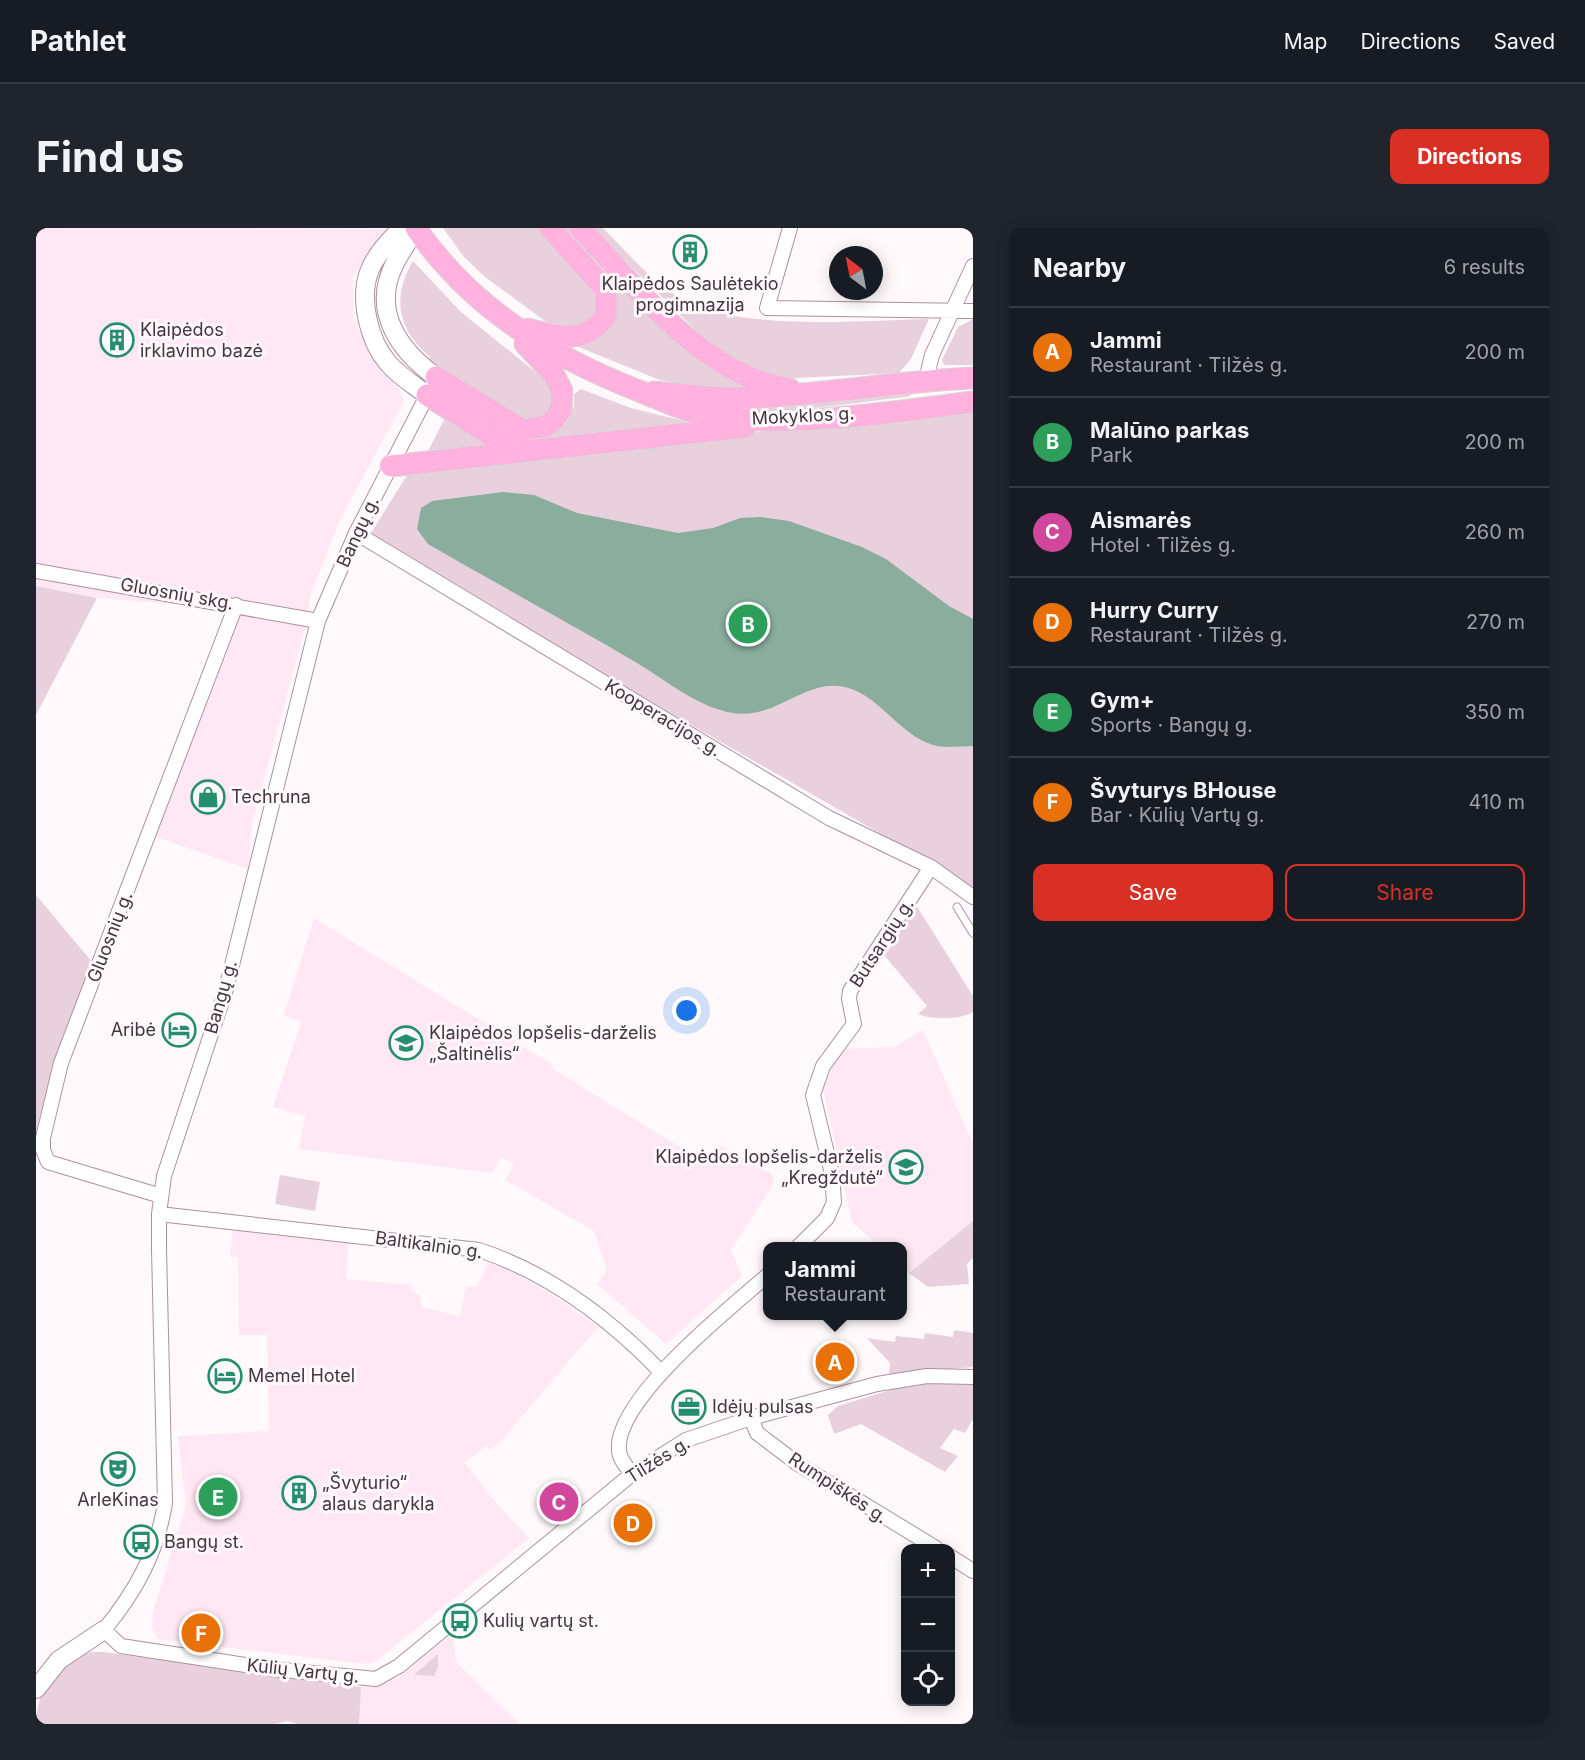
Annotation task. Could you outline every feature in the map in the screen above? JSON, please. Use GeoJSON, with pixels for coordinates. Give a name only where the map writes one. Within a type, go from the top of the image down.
{"type":"FeatureCollection","features":[{"type":"Feature","properties":{"kind":"main road"},"geometry":{"type":"LineString","coordinates":[[402,228],[380,252],[368,274],[368,318],[380,353],[389,365],[523,430],[546,426],[555,419],[561,409],[562,391],[554,375],[507,323]]}},
{"type":"Feature","properties":{"kind":"main road"},"geometry":{"type":"LineString","coordinates":[[415,228],[388,280],[389,317],[397,339],[432,386],[495,438],[522,451]]}},
{"type":"Feature","properties":{"kind":"main road","name":"Mokyklos g."},"geometry":{"type":"LineString","coordinates":[[415,228],[444,264],[507,323],[564,358],[687,412],[724,418],[787,420],[973,402]]}},
{"type":"Feature","properties":{"kind":"main road"},"geometry":{"type":"LineString","coordinates":[[507,323],[561,338],[579,337],[592,331],[606,316],[606,290],[550,228]]}},
{"type":"Feature","properties":{"kind":"main road"},"geometry":{"type":"LineString","coordinates":[[580,228],[683,334],[713,357],[771,386],[812,392]]}},
{"type":"Feature","properties":{"kind":"main road","name":"Mokyklos g."},"geometry":{"type":"LineString","coordinates":[[638,391],[722,398],[763,398],[926,380],[973,378]]}},
{"type":"Feature","properties":{"kind":"main road"},"geometry":{"type":"LineString","coordinates":[[926,380],[930,407]]}},
{"type":"Feature","properties":{"kind":"main road"},"geometry":{"type":"LineString","coordinates":[[391,466],[719,432],[787,420]]}},
{"type":"Feature","properties":{"kind":"main road"},"geometry":{"type":"LineString","coordinates":[[36,1689],[59,1660],[104,1630]]}},
{"type":"Feature","properties":{"kind":"street"},"geometry":{"type":"LineString","coordinates":[[790,228],[767,308],[973,311]]}},
{"type":"Feature","properties":{"kind":"street"},"geometry":{"type":"LineString","coordinates":[[926,380],[932,355],[973,267]]}},
{"type":"Feature","properties":{"kind":"street","name":"Bangų g."},"geometry":{"type":"LineString","coordinates":[[104,1630],[120,1611],[148,1565],[158,1542],[165,1503],[159,1214],[172,1148],[225,989],[318,621],[356,533],[432,386]]}},
{"type":"Feature","properties":{"kind":"street","name":"Kooperacijos g."},"geometry":{"type":"LineString","coordinates":[[356,533],[829,818],[931,867],[973,897]]}},
{"type":"Feature","properties":{"kind":"street","name":"Gluosnių skg."},"geometry":{"type":"LineString","coordinates":[[36,571],[318,621]]}},
{"type":"Feature","properties":{"kind":"street","name":"Gluosnių g."},"geometry":{"type":"LineString","coordinates":[[161,1196],[48,1162],[43,1150],[43,1138],[61,1063],[236,605]]}},
{"type":"Feature","properties":{"kind":"street","name":"Butsargių g."},"geometry":{"type":"LineString","coordinates":[[803,1242],[827,1218],[834,1202],[832,1174],[813,1095],[823,1066],[854,1023],[849,999],[850,991],[931,867]]}},
{"type":"Feature","properties":{"kind":"street","name":"Baltikalnio g."},"geometry":{"type":"LineString","coordinates":[[159,1214],[479,1250],[499,1256],[577,1299],[620,1331],[661,1372]]}},
{"type":"Feature","properties":{"kind":"street"},"geometry":{"type":"LineString","coordinates":[[632,1474],[618,1453],[619,1438],[638,1402],[661,1372],[763,1280]]}},
{"type":"Feature","properties":{"kind":"street","name":"Tilžės g."},"geometry":{"type":"LineString","coordinates":[[399,1666],[632,1474],[686,1440],[752,1418],[903,1378],[973,1377]]}},
{"type":"Feature","properties":{"kind":"street","name":"Rumpiškės g."},"geometry":{"type":"LineString","coordinates":[[752,1418],[757,1433],[798,1464],[929,1544]]}},
{"type":"Feature","properties":{"kind":"street"},"geometry":{"type":"LineString","coordinates":[[955,1560],[973,1571]]}},
{"type":"Feature","properties":{"kind":"street","name":"Kūlių Vartų g."},"geometry":{"type":"LineString","coordinates":[[104,1630],[121,1646],[272,1669],[376,1679],[399,1666]]}},
{"type":"Feature","properties":{"kind":"lane"},"geometry":{"type":"LineString","coordinates":[[957,907],[973,933]]}},
{"type":"Feature","properties":{"kind":"shaded area"},"geometry":{"type":"Polygon","coordinates":[[[36,228],[389,229],[367,254],[353,278],[353,316],[367,349],[399,389],[404,401],[339,522],[311,594],[305,628],[252,824],[248,869],[142,832],[229,608],[97,598],[36,586],[36,228]]]}},
{"type":"Feature","properties":{"kind":"shaded area"},"geometry":{"type":"Polygon","coordinates":[[[443,228],[540,228],[596,285],[602,301],[591,323],[563,329],[545,321],[485,277],[464,257],[443,228]]]}},
{"type":"Feature","properties":{"kind":"shaded area"},"geometry":{"type":"Polygon","coordinates":[[[561,228],[570,228],[638,297],[754,390],[700,388],[660,380],[576,346],[614,287],[608,277],[561,228]]]}},
{"type":"Feature","properties":{"kind":"shaded area"},"geometry":{"type":"Polygon","coordinates":[[[592,228],[603,228],[657,281],[677,296],[702,308],[765,320],[799,322],[929,319],[911,359],[899,373],[776,379],[713,347],[592,228]]]}},
{"type":"Feature","properties":{"kind":"shaded area"},"geometry":{"type":"Polygon","coordinates":[[[413,261],[461,312],[548,382],[557,406],[529,425],[428,362],[430,357],[411,336],[401,313],[402,288],[413,261]]]}},
{"type":"Feature","properties":{"kind":"shaded area"},"geometry":{"type":"Polygon","coordinates":[[[973,319],[973,365],[944,365],[942,360],[958,327],[973,319]]]}},
{"type":"Feature","properties":{"kind":"shaded area"},"geometry":{"type":"Polygon","coordinates":[[[581,389],[631,408],[696,424],[523,442],[483,421],[455,397],[508,431],[566,420],[574,406],[574,394],[581,389]]]}},
{"type":"Feature","properties":{"kind":"shaded area"},"geometry":{"type":"Polygon","coordinates":[[[910,391],[911,395],[907,397],[777,411],[726,409],[703,405],[910,391]]]}},
{"type":"Feature","properties":{"kind":"shaded area"},"geometry":{"type":"Polygon","coordinates":[[[973,408],[973,887],[674,715],[371,533],[407,475],[415,470],[973,408]]]}},
{"type":"Feature","properties":{"kind":"shaded area"},"geometry":{"type":"Polygon","coordinates":[[[446,416],[490,445],[427,453],[446,416]]]}},
{"type":"Feature","properties":{"kind":"shaded area"},"geometry":{"type":"Polygon","coordinates":[[[503,492],[534,495],[577,513],[678,533],[713,528],[740,518],[760,517],[789,521],[862,547],[886,559],[949,606],[973,619],[973,746],[941,747],[925,742],[914,736],[865,696],[854,690],[838,686],[808,691],[765,710],[749,714],[733,713],[707,705],[428,544],[417,529],[421,508],[432,501],[503,492]]]}},
{"type":"Feature","properties":{"kind":"shaded area"},"geometry":{"type":"Polygon","coordinates":[[[36,586],[97,598],[36,715],[36,586]]]}},
{"type":"Feature","properties":{"kind":"shaded area"},"geometry":{"type":"Polygon","coordinates":[[[36,895],[93,963],[54,1063],[36,1132],[36,895]]]}},
{"type":"Feature","properties":{"kind":"shaded area"},"geometry":{"type":"Polygon","coordinates":[[[913,904],[918,908],[973,996],[973,1012],[961,1017],[946,1018],[918,1014],[927,1006],[884,955],[913,904]]]}},
{"type":"Feature","properties":{"kind":"shaded area"},"geometry":{"type":"Polygon","coordinates":[[[314,918],[553,1065],[553,1069],[701,1160],[719,1145],[772,1174],[774,1183],[731,1250],[742,1276],[666,1344],[597,1284],[607,1270],[594,1231],[505,1180],[514,1164],[501,1157],[492,1173],[299,1149],[305,1116],[273,1107],[301,1022],[284,1015],[314,918]]]}},
{"type":"Feature","properties":{"kind":"shaded area","name":"Klaipėdos lopšelis-darželis „Kregždutė“"},"geometry":{"type":"Polygon","coordinates":[[[923,1030],[973,1144],[973,1221],[909,1273],[907,1271],[907,1242],[874,1242],[852,1222],[823,1089],[840,1049],[894,1047],[923,1030]]]}},
{"type":"Feature","properties":{"kind":"shaded area"},"geometry":{"type":"Polygon","coordinates":[[[280,1175],[320,1182],[315,1211],[275,1204],[280,1175]]]}},
{"type":"Feature","properties":{"kind":"shaded area"},"geometry":{"type":"Polygon","coordinates":[[[973,1221],[973,1258],[967,1264],[969,1284],[928,1287],[909,1273],[973,1221]]]}},
{"type":"Feature","properties":{"kind":"shaded area"},"geometry":{"type":"Polygon","coordinates":[[[233,1229],[349,1238],[346,1279],[412,1285],[411,1292],[420,1294],[422,1307],[460,1316],[466,1286],[477,1287],[488,1262],[513,1272],[560,1300],[598,1327],[500,1442],[490,1450],[486,1446],[465,1462],[490,1496],[529,1538],[375,1662],[364,1664],[157,1639],[152,1628],[153,1612],[186,1505],[178,1436],[269,1431],[267,1335],[239,1335],[238,1257],[230,1257],[233,1229]]]}},
{"type":"Feature","properties":{"kind":"shaded area"},"geometry":{"type":"Polygon","coordinates":[[[954,1330],[973,1333],[973,1367],[889,1375],[890,1363],[867,1338],[895,1342],[896,1336],[924,1339],[925,1333],[953,1337],[954,1330]]]}},
{"type":"Feature","properties":{"kind":"shaded area"},"geometry":{"type":"Polygon","coordinates":[[[913,1383],[973,1384],[973,1419],[965,1433],[954,1429],[940,1448],[958,1456],[945,1472],[861,1424],[834,1434],[828,1415],[838,1406],[913,1383]]]}},
{"type":"Feature","properties":{"kind":"shaded area"},"geometry":{"type":"Polygon","coordinates":[[[452,1634],[457,1663],[520,1724],[359,1724],[361,1687],[386,1683],[398,1678],[452,1634]]]}},
{"type":"Feature","properties":{"kind":"shaded area"},"geometry":{"type":"Polygon","coordinates":[[[91,1652],[361,1687],[359,1724],[297,1724],[287,1721],[275,1724],[36,1724],[40,1699],[51,1678],[68,1662],[91,1652]]]}},
{"type":"Feature","properties":{"kind":"shaded area"},"geometry":{"type":"Polygon","coordinates":[[[438,1654],[438,1668],[434,1676],[414,1675],[438,1654]]]}},
{"type":"Feature","properties":{"kind":"place","name":"Klaipėdos Saulėtekio progimnazija"},"geometry":{"type":"Point","coordinates":[690,252]}},
{"type":"Feature","properties":{"kind":"place","name":"Klaipėdos irklavimo bazė"},"geometry":{"type":"Point","coordinates":[117,340]}},
{"type":"Feature","properties":{"kind":"place","name":"Malūno parkas"},"geometry":{"type":"Point","coordinates":[748,624]}},
{"type":"Feature","properties":{"kind":"place","name":"Techruna"},"geometry":{"type":"Point","coordinates":[208,797]}},
{"type":"Feature","properties":{"kind":"place","name":"Aribė"},"geometry":{"type":"Point","coordinates":[179,1030]}},
{"type":"Feature","properties":{"kind":"place","name":"Klaipėdos lopšelis-darželis „Šaltinėlis“"},"geometry":{"type":"Point","coordinates":[406,1043]}},
{"type":"Feature","properties":{"kind":"place","name":"Klaipėdos lopšelis-darželis „Kregždutė“"},"geometry":{"type":"Point","coordinates":[906,1167]}},
{"type":"Feature","properties":{"kind":"place","name":"Jammi"},"geometry":{"type":"Point","coordinates":[835,1362]}},
{"type":"Feature","properties":{"kind":"place","name":"Memel Hotel"},"geometry":{"type":"Point","coordinates":[225,1376]}},
{"type":"Feature","properties":{"kind":"place","name":"Idėjų pulsas"},"geometry":{"type":"Point","coordinates":[689,1407]}},
{"type":"Feature","properties":{"kind":"place","name":"ArleKinas"},"geometry":{"type":"Point","coordinates":[118,1469]}},
{"type":"Feature","properties":{"kind":"place","name":"„Švyturio“ alaus darykla"},"geometry":{"type":"Point","coordinates":[299,1493]}},
{"type":"Feature","properties":{"kind":"place","name":"Gym+"},"geometry":{"type":"Point","coordinates":[218,1497]}},
{"type":"Feature","properties":{"kind":"place","name":"Aismarės"},"geometry":{"type":"Point","coordinates":[559,1502]}},
{"type":"Feature","properties":{"kind":"place","name":"Hurry Curry"},"geometry":{"type":"Point","coordinates":[633,1523]}},
{"type":"Feature","properties":{"kind":"place","name":"Bangų st."},"geometry":{"type":"Point","coordinates":[141,1542]}},
{"type":"Feature","properties":{"kind":"place","name":"Kulių vartų st."},"geometry":{"type":"Point","coordinates":[460,1621]}},
{"type":"Feature","properties":{"kind":"place","name":"Švyturys BHouse"},"geometry":{"type":"Point","coordinates":[201,1633]}}]}
